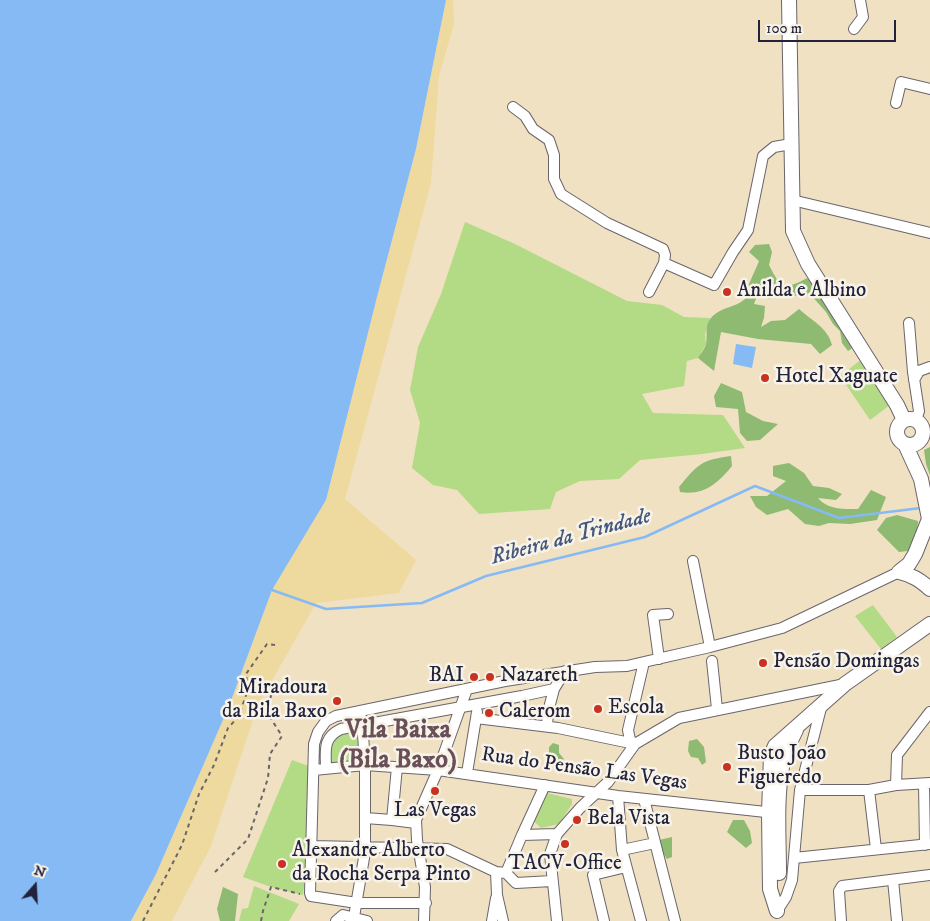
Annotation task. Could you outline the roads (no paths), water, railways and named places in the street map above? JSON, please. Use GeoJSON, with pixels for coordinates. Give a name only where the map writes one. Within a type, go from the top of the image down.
{"type":"FeatureCollection","features":[{"type":"Feature","properties":{"kind":"main road"},"geometry":{"type":"LineString","coordinates":[[789,0],[793,231],[808,264],[897,405],[917,421],[923,430],[923,435],[911,443]]}},
{"type":"Feature","properties":{"kind":"main road"},"geometry":{"type":"LineString","coordinates":[[911,443],[898,438],[896,431],[899,424],[917,421]]}},
{"type":"Feature","properties":{"kind":"main road"},"geometry":{"type":"LineString","coordinates":[[911,443],[929,521],[919,548],[904,568],[910,575],[920,580],[930,589]]}},
{"type":"Feature","properties":{"kind":"main road"},"geometry":{"type":"LineString","coordinates":[[777,916],[780,896],[771,755],[775,746],[845,684],[930,624]]}},
{"type":"Feature","properties":{"kind":"street"},"geometry":{"type":"LineString","coordinates":[[854,30],[863,17],[860,0]]}},
{"type":"Feature","properties":{"kind":"street"},"geometry":{"type":"LineString","coordinates":[[896,103],[902,82],[930,89]]}},
{"type":"Feature","properties":{"kind":"street"},"geometry":{"type":"LineString","coordinates":[[513,107],[524,116],[533,129],[550,140],[554,155],[554,179],[561,194],[607,223],[663,249],[665,255],[664,263],[649,292]]}},
{"type":"Feature","properties":{"kind":"street"},"geometry":{"type":"LineString","coordinates":[[664,263],[714,286],[748,230],[763,156],[774,147],[791,144]]}},
{"type":"Feature","properties":{"kind":"street"},"geometry":{"type":"LineString","coordinates":[[792,200],[930,233]]}},
{"type":"Feature","properties":{"kind":"street"},"geometry":{"type":"LineString","coordinates":[[909,323],[919,411],[917,421]]}},
{"type":"Feature","properties":{"kind":"street"},"geometry":{"type":"LineString","coordinates":[[914,380],[919,370],[930,367]]}},
{"type":"Feature","properties":{"kind":"street"},"geometry":{"type":"LineString","coordinates":[[693,561],[710,648]]}},
{"type":"Feature","properties":{"kind":"street"},"geometry":{"type":"LineString","coordinates":[[426,903],[357,904],[311,896],[314,744],[318,732],[326,722],[336,716],[361,710],[467,689],[565,671],[595,667],[627,666],[710,648],[782,628],[904,568]]}},
{"type":"Feature","properties":{"kind":"street"},"geometry":{"type":"LineString","coordinates":[[659,659],[652,615],[668,614]]}},
{"type":"Feature","properties":{"kind":"street"},"geometry":{"type":"LineString","coordinates":[[712,661],[717,710]]}},
{"type":"Feature","properties":{"kind":"street"},"geometry":{"type":"LineString","coordinates":[[635,744],[630,740],[628,730],[644,662]]}},
{"type":"Feature","properties":{"kind":"street"},"geometry":{"type":"LineString","coordinates":[[547,726],[548,712],[554,689],[565,671]]}},
{"type":"Feature","properties":{"kind":"street"},"geometry":{"type":"LineString","coordinates":[[557,921],[550,854],[557,834],[612,778],[635,744],[679,718],[845,684]]}},
{"type":"Feature","properties":{"kind":"street"},"geometry":{"type":"LineString","coordinates":[[424,921],[425,887],[418,847],[416,820],[438,770],[467,689]]}},
{"type":"Feature","properties":{"kind":"street"},"geometry":{"type":"LineString","coordinates":[[326,769],[328,739],[333,733],[341,729],[554,689]]}},
{"type":"Feature","properties":{"kind":"street"},"geometry":{"type":"LineString","coordinates":[[777,916],[792,880],[800,790],[823,703]]}},
{"type":"Feature","properties":{"kind":"street"},"geometry":{"type":"LineString","coordinates":[[468,773],[478,704]]}},
{"type":"Feature","properties":{"kind":"street"},"geometry":{"type":"LineString","coordinates":[[354,917],[365,847],[365,765],[361,710]]}},
{"type":"Feature","properties":{"kind":"street"},"geometry":{"type":"LineString","coordinates":[[896,785],[897,755],[930,712]]}},
{"type":"Feature","properties":{"kind":"street"},"geometry":{"type":"LineString","coordinates":[[476,718],[547,726],[635,744]]}},
{"type":"Feature","properties":{"kind":"street","name":"Rua do Pensão Las Vegas"},"geometry":{"type":"LineString","coordinates":[[314,770],[365,765],[438,770],[618,796],[774,813]]}},
{"type":"Feature","properties":{"kind":"street"},"geometry":{"type":"LineString","coordinates":[[392,820],[397,767]]}},
{"type":"Feature","properties":{"kind":"street"},"geometry":{"type":"LineString","coordinates":[[794,858],[928,844],[927,784],[896,785],[869,790],[800,790]]}},
{"type":"Feature","properties":{"kind":"street"},"geometry":{"type":"LineString","coordinates":[[492,921],[501,873],[545,785]]}},
{"type":"Feature","properties":{"kind":"street"},"geometry":{"type":"LineString","coordinates":[[869,790],[876,849]]}},
{"type":"Feature","properties":{"kind":"street"},"geometry":{"type":"LineString","coordinates":[[618,796],[622,850],[641,921]]}},
{"type":"Feature","properties":{"kind":"street"},"geometry":{"type":"LineString","coordinates":[[644,799],[675,921]]}},
{"type":"Feature","properties":{"kind":"street"},"geometry":{"type":"LineString","coordinates":[[365,818],[416,823]]}},
{"type":"Feature","properties":{"kind":"street"},"geometry":{"type":"LineString","coordinates":[[522,834],[557,834]]}},
{"type":"Feature","properties":{"kind":"street"},"geometry":{"type":"LineString","coordinates":[[622,850],[655,843]]}},
{"type":"Feature","properties":{"kind":"street"},"geometry":{"type":"LineString","coordinates":[[312,846],[447,848],[501,873],[516,883],[552,881]]}},
{"type":"Feature","properties":{"kind":"street"},"geometry":{"type":"LineString","coordinates":[[604,921],[593,875],[626,867]]}},
{"type":"Feature","properties":{"kind":"street"},"geometry":{"type":"LineString","coordinates":[[841,921],[840,888],[842,886],[930,875]]}},
{"type":"Feature","properties":{"kind":"street"},"geometry":{"type":"LineString","coordinates":[[893,880],[897,921]]}},
{"type":"Feature","properties":{"kind":"street"},"geometry":{"type":"LineString","coordinates":[[497,894],[503,921]]}},
{"type":"Feature","properties":{"kind":"street"},"geometry":{"type":"LineString","coordinates":[[336,921],[343,915],[367,921]]}},
{"type":"Feature","properties":{"kind":"water"},"geometry":{"type":"Polygon","coordinates":[[[0,0],[446,0],[416,149],[326,500],[272,590],[229,706],[156,874],[131,921],[0,921],[0,0]]]}},
{"type":"Feature","properties":{"kind":"water"},"geometry":{"type":"Polygon","coordinates":[[[736,344],[756,347],[752,368],[733,364],[736,344]]]}},
{"type":"Feature","properties":{"kind":"waterway","name":"Ribeira da Trindade"},"geometry":{"type":"LineString","coordinates":[[272,590],[326,609],[422,603],[486,576],[645,537],[755,486],[839,518],[921,508]]}},
{"type":"Feature","properties":{"kind":"place","name":"Anilda e Albino"},"geometry":{"type":"Point","coordinates":[727,292]}},
{"type":"Feature","properties":{"kind":"place","name":"Hotel Xaguate"},"geometry":{"type":"Point","coordinates":[765,378]}},
{"type":"Feature","properties":{"kind":"place","name":"Pensão Domingas"},"geometry":{"type":"Point","coordinates":[763,663]}},
{"type":"Feature","properties":{"kind":"place","name":"BAI"},"geometry":{"type":"Point","coordinates":[474,677]}},
{"type":"Feature","properties":{"kind":"place","name":"Nazareth"},"geometry":{"type":"Point","coordinates":[490,677]}},
{"type":"Feature","properties":{"kind":"place","name":"Miradoura da Bila Baxo"},"geometry":{"type":"Point","coordinates":[337,701]}},
{"type":"Feature","properties":{"kind":"place","name":"Escola"},"geometry":{"type":"Point","coordinates":[598,709]}},
{"type":"Feature","properties":{"kind":"place","name":"Calerom"},"geometry":{"type":"Point","coordinates":[489,713]}},
{"type":"Feature","properties":{"kind":"place","name":"Busto João Figueredo"},"geometry":{"type":"Point","coordinates":[727,767]}},
{"type":"Feature","properties":{"kind":"place","name":"Las Vegas"},"geometry":{"type":"Point","coordinates":[435,791]}},
{"type":"Feature","properties":{"kind":"place","name":"Bela Vista"},"geometry":{"type":"Point","coordinates":[577,820]}},
{"type":"Feature","properties":{"kind":"place","name":"TACV-Office"},"geometry":{"type":"Point","coordinates":[565,844]}},
{"type":"Feature","properties":{"kind":"place","name":"Alexandre Alberto da Rocha Serpa Pinto"},"geometry":{"type":"Point","coordinates":[282,864]}},
{"type":"Feature","properties":{"kind":"district","name":"Vila Baixa (Bila Baxo)"},"geometry":{"type":"Point","coordinates":[398,747]}}]}
